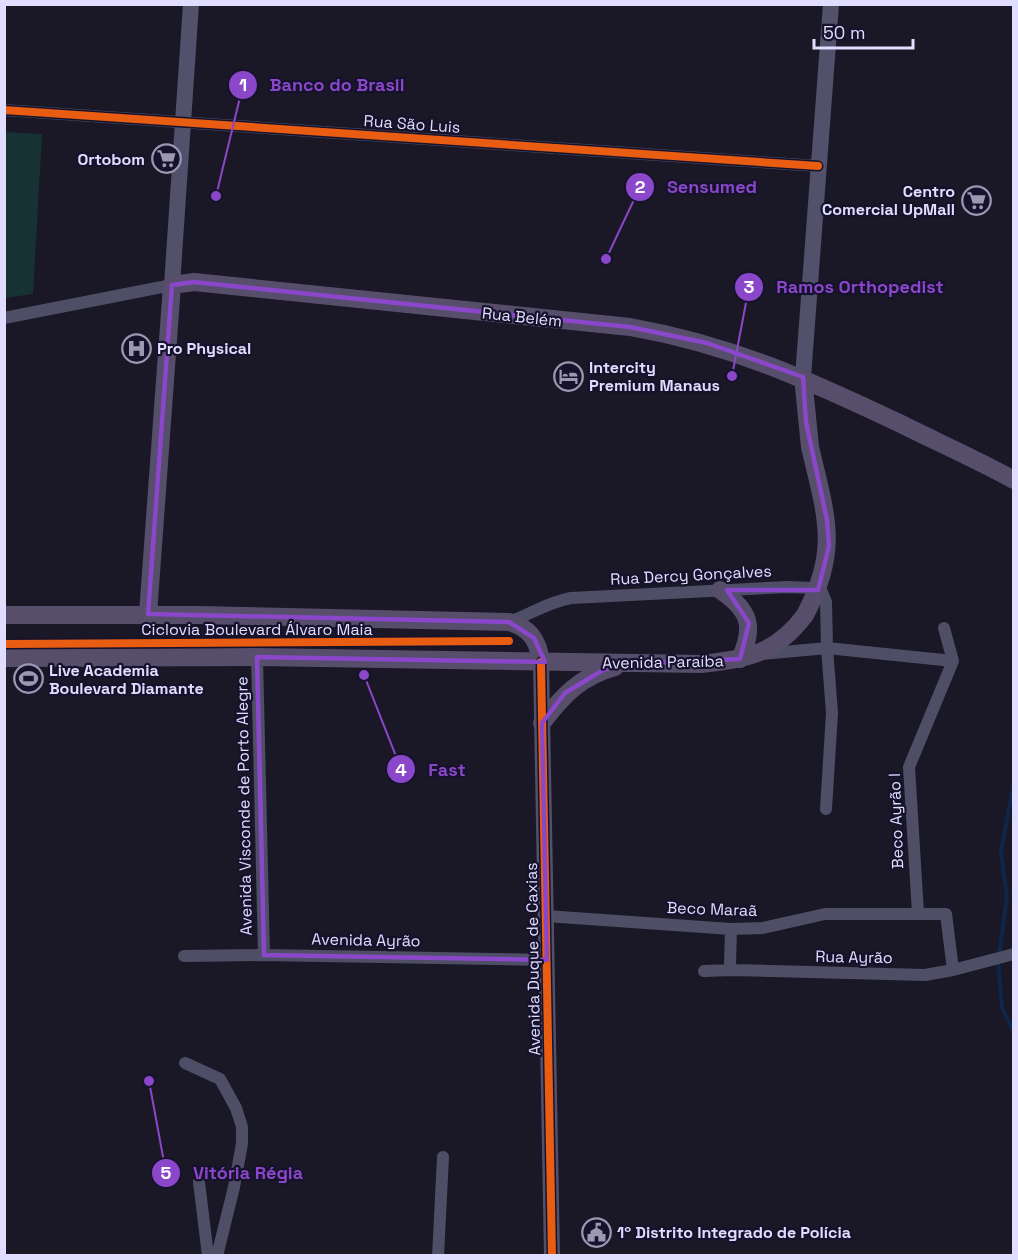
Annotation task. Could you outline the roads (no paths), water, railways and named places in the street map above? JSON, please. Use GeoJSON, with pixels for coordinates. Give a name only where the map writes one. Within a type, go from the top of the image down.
{"type":"FeatureCollection","features":[{"type":"Feature","properties":{"kind":"main road"},"geometry":{"type":"LineString","coordinates":[[148,614],[185,122],[191,4]]}},
{"type":"Feature","properties":{"kind":"main road"},"geometry":{"type":"LineString","coordinates":[[803,377],[831,4]]}},
{"type":"Feature","properties":{"kind":"main road","name":"Rua Belém"},"geometry":{"type":"LineString","coordinates":[[172,285],[194,282],[630,327],[707,343],[803,377],[1014,480]]}},
{"type":"Feature","properties":{"kind":"main road","name":"Avenida Paraíba"},"geometry":{"type":"LineString","coordinates":[[4,658],[257,657],[700,664],[749,657],[793,632],[806,615],[825,570],[829,546],[827,520],[810,447],[803,377]]}},
{"type":"Feature","properties":{"kind":"main road"},"geometry":{"type":"LineString","coordinates":[[720,590],[735,600],[745,611],[748,624],[749,657]]}},
{"type":"Feature","properties":{"kind":"main road"},"geometry":{"type":"LineString","coordinates":[[4,615],[148,614],[509,621],[526,628],[534,638],[541,662]]}},
{"type":"Feature","properties":{"kind":"main road","name":"Avenida Duque de Caxias"},"geometry":{"type":"LineString","coordinates":[[541,662],[552,1256]]}},
{"type":"Feature","properties":{"kind":"main road"},"geometry":{"type":"LineString","coordinates":[[542,723],[558,701],[575,685],[603,670],[623,664]]}},
{"type":"Feature","properties":{"kind":"street","name":"Rua São Luis"},"geometry":{"type":"LineString","coordinates":[[4,110],[818,166]]}},
{"type":"Feature","properties":{"kind":"street","name":"Rua Belém"},"geometry":{"type":"LineString","coordinates":[[4,318],[172,285]]}},
{"type":"Feature","properties":{"kind":"street","name":"Rua Dercy Gonçalves"},"geometry":{"type":"LineString","coordinates":[[509,621],[529,615],[551,602],[571,598],[787,587],[813,588],[822,592],[826,602],[827,648]]}},
{"type":"Feature","properties":{"kind":"street"},"geometry":{"type":"LineString","coordinates":[[749,657],[827,648],[953,661],[945,628]]}},
{"type":"Feature","properties":{"kind":"street"},"geometry":{"type":"LineString","coordinates":[[826,809],[832,713],[827,648]]}},
{"type":"Feature","properties":{"kind":"street","name":"Avenida Visconde de Porto Alegre"},"geometry":{"type":"LineString","coordinates":[[257,657],[264,954]]}},
{"type":"Feature","properties":{"kind":"street","name":"Beco Ayrão I"},"geometry":{"type":"LineString","coordinates":[[918,913],[909,767],[953,661]]}},
{"type":"Feature","properties":{"kind":"street","name":"Beco Maraã"},"geometry":{"type":"LineString","coordinates":[[546,916],[731,929],[763,928],[825,914],[946,914],[953,970]]}},
{"type":"Feature","properties":{"kind":"street"},"geometry":{"type":"LineString","coordinates":[[731,929],[730,965],[733,970]]}},
{"type":"Feature","properties":{"kind":"street","name":"Avenida Ayrão"},"geometry":{"type":"LineString","coordinates":[[184,956],[264,954],[547,960]]}},
{"type":"Feature","properties":{"kind":"street","name":"Rua Ayrão"},"geometry":{"type":"LineString","coordinates":[[704,971],[925,975],[1014,954]]}},
{"type":"Feature","properties":{"kind":"street"},"geometry":{"type":"LineString","coordinates":[[185,1063],[220,1079],[236,1108],[242,1127],[242,1144],[234,1187],[217,1256]]}},
{"type":"Feature","properties":{"kind":"street"},"geometry":{"type":"LineString","coordinates":[[438,1256],[443,1157]]}},
{"type":"Feature","properties":{"kind":"street"},"geometry":{"type":"LineString","coordinates":[[199,1182],[208,1256]]}},
{"type":"Feature","properties":{"kind":"waterway"},"geometry":{"type":"LineString","coordinates":[[1014,782],[1001,852],[1007,897],[998,962],[1002,1008],[1014,1032]]}},
{"type":"Feature","properties":{"kind":"place","name":"Ortobom"},"geometry":{"type":"Point","coordinates":[166,159]}},
{"type":"Feature","properties":{"kind":"place","name":"Banco do Brasil"},"geometry":{"type":"Point","coordinates":[216,196]}},
{"type":"Feature","properties":{"kind":"place","name":"Centro Comercial UpMall"},"geometry":{"type":"Point","coordinates":[976,200]}},
{"type":"Feature","properties":{"kind":"place","name":"Sensumed"},"geometry":{"type":"Point","coordinates":[606,259]}},
{"type":"Feature","properties":{"kind":"place","name":"Pro Physical"},"geometry":{"type":"Point","coordinates":[136,348]}},
{"type":"Feature","properties":{"kind":"place","name":"Intercity Premium Manaus"},"geometry":{"type":"Point","coordinates":[568,376]}},
{"type":"Feature","properties":{"kind":"place","name":"Ramos Orthopedist"},"geometry":{"type":"Point","coordinates":[732,376]}},
{"type":"Feature","properties":{"kind":"place","name":"Fast"},"geometry":{"type":"Point","coordinates":[364,675]}},
{"type":"Feature","properties":{"kind":"place","name":"Live Academia Boulevard Diamante"},"geometry":{"type":"Point","coordinates":[28,679]}},
{"type":"Feature","properties":{"kind":"place","name":"Vitória Régia"},"geometry":{"type":"Point","coordinates":[149,1081]}},
{"type":"Feature","properties":{"kind":"place","name":"1º Distrito Integrado de Polícia"},"geometry":{"type":"Point","coordinates":[596,1232]}}]}
